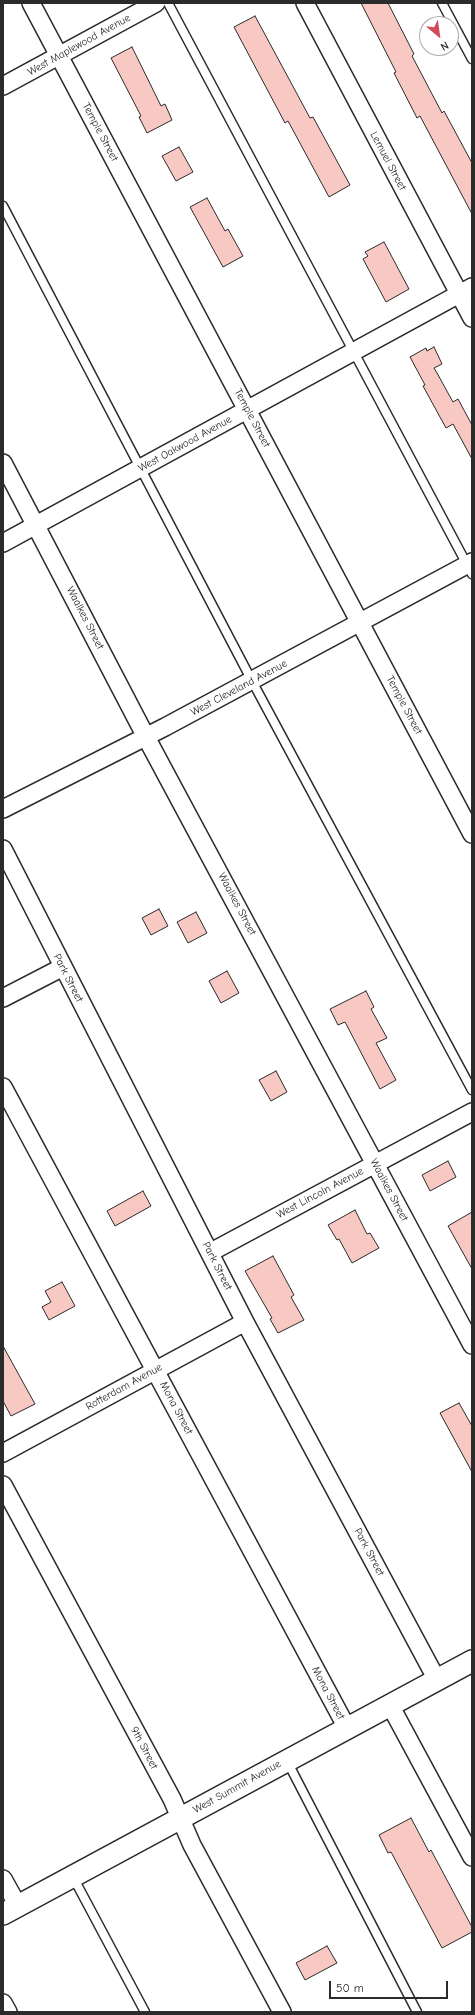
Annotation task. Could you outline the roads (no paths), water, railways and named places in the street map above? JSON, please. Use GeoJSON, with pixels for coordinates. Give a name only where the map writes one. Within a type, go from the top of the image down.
{"type":"FeatureCollection","features":[{"type":"Feature","properties":{"kind":"street","name":"Temple Street"},"geometry":{"type":"LineString","coordinates":[[31,3],[248,409],[472,834]]}},
{"type":"Feature","properties":{"kind":"street","name":"West Maplewood Avenue"},"geometry":{"type":"LineString","coordinates":[[3,86],[156,3]]}},
{"type":"Feature","properties":{"kind":"street","name":"Lemuel Street"},"geometry":{"type":"LineString","coordinates":[[305,3],[466,291],[472,318]]}},
{"type":"Feature","properties":{"kind":"street","name":"West Oakwood Avenue"},"geometry":{"type":"LineString","coordinates":[[3,543],[466,291]]}},
{"type":"Feature","properties":{"kind":"street","name":"Waalkes Street"},"geometry":{"type":"LineString","coordinates":[[3,463],[146,737],[472,1345]]}},
{"type":"Feature","properties":{"kind":"street","name":"West Cleveland Avenue"},"geometry":{"type":"LineString","coordinates":[[3,809],[146,737],[361,622],[470,567]]}},
{"type":"Feature","properties":{"kind":"street","name":"Park Street"},"geometry":{"type":"LineString","coordinates":[[3,849],[62,967],[211,1252],[245,1322],[437,1680]]}},
{"type":"Feature","properties":{"kind":"street"},"geometry":{"type":"LineString","coordinates":[[3,998],[62,967]]}},
{"type":"Feature","properties":{"kind":"street","name":"Mona Street"},"geometry":{"type":"LineString","coordinates":[[3,1088],[156,1370],[347,1728]]}},
{"type":"Feature","properties":{"kind":"street","name":"West Lincoln Avenue"},"geometry":{"type":"LineString","coordinates":[[211,1252],[472,1112]]}},
{"type":"Feature","properties":{"kind":"street","name":"Rotterdam Avenue"},"geometry":{"type":"LineString","coordinates":[[3,1453],[245,1322]]}},
{"type":"Feature","properties":{"kind":"street","name":"9th Street"},"geometry":{"type":"LineString","coordinates":[[3,1485],[172,1799],[180,1819],[282,2012]]}},
{"type":"Feature","properties":{"kind":"street","name":"West Summit Avenue"},"geometry":{"type":"LineString","coordinates":[[10,1910],[472,1661]]}},
{"type":"Feature","properties":{"kind":"street"},"geometry":{"type":"LineString","coordinates":[[390,1705],[472,1857]]}},
{"type":"Feature","properties":{"kind":"street"},"geometry":{"type":"LineString","coordinates":[[3,1879],[10,1910]]}},
{"type":"Feature","properties":{"kind":"street"},"geometry":{"type":"LineString","coordinates":[[3,2003],[8,2012]]}},
{"type":"Feature","properties":{"kind":"lane"},"geometry":{"type":"LineString","coordinates":[[168,3],[353,352],[470,567]]}},
{"type":"Feature","properties":{"kind":"lane"},"geometry":{"type":"LineString","coordinates":[[442,3],[472,59]]}},
{"type":"Feature","properties":{"kind":"lane"},"geometry":{"type":"LineString","coordinates":[[3,206],[252,681],[472,1090]]}},
{"type":"Feature","properties":{"kind":"lane"},"geometry":{"type":"LineString","coordinates":[[286,1760],[418,2012]]}},
{"type":"Feature","properties":{"kind":"lane"},"geometry":{"type":"LineString","coordinates":[[72,1876],[145,2012]]}}]}
